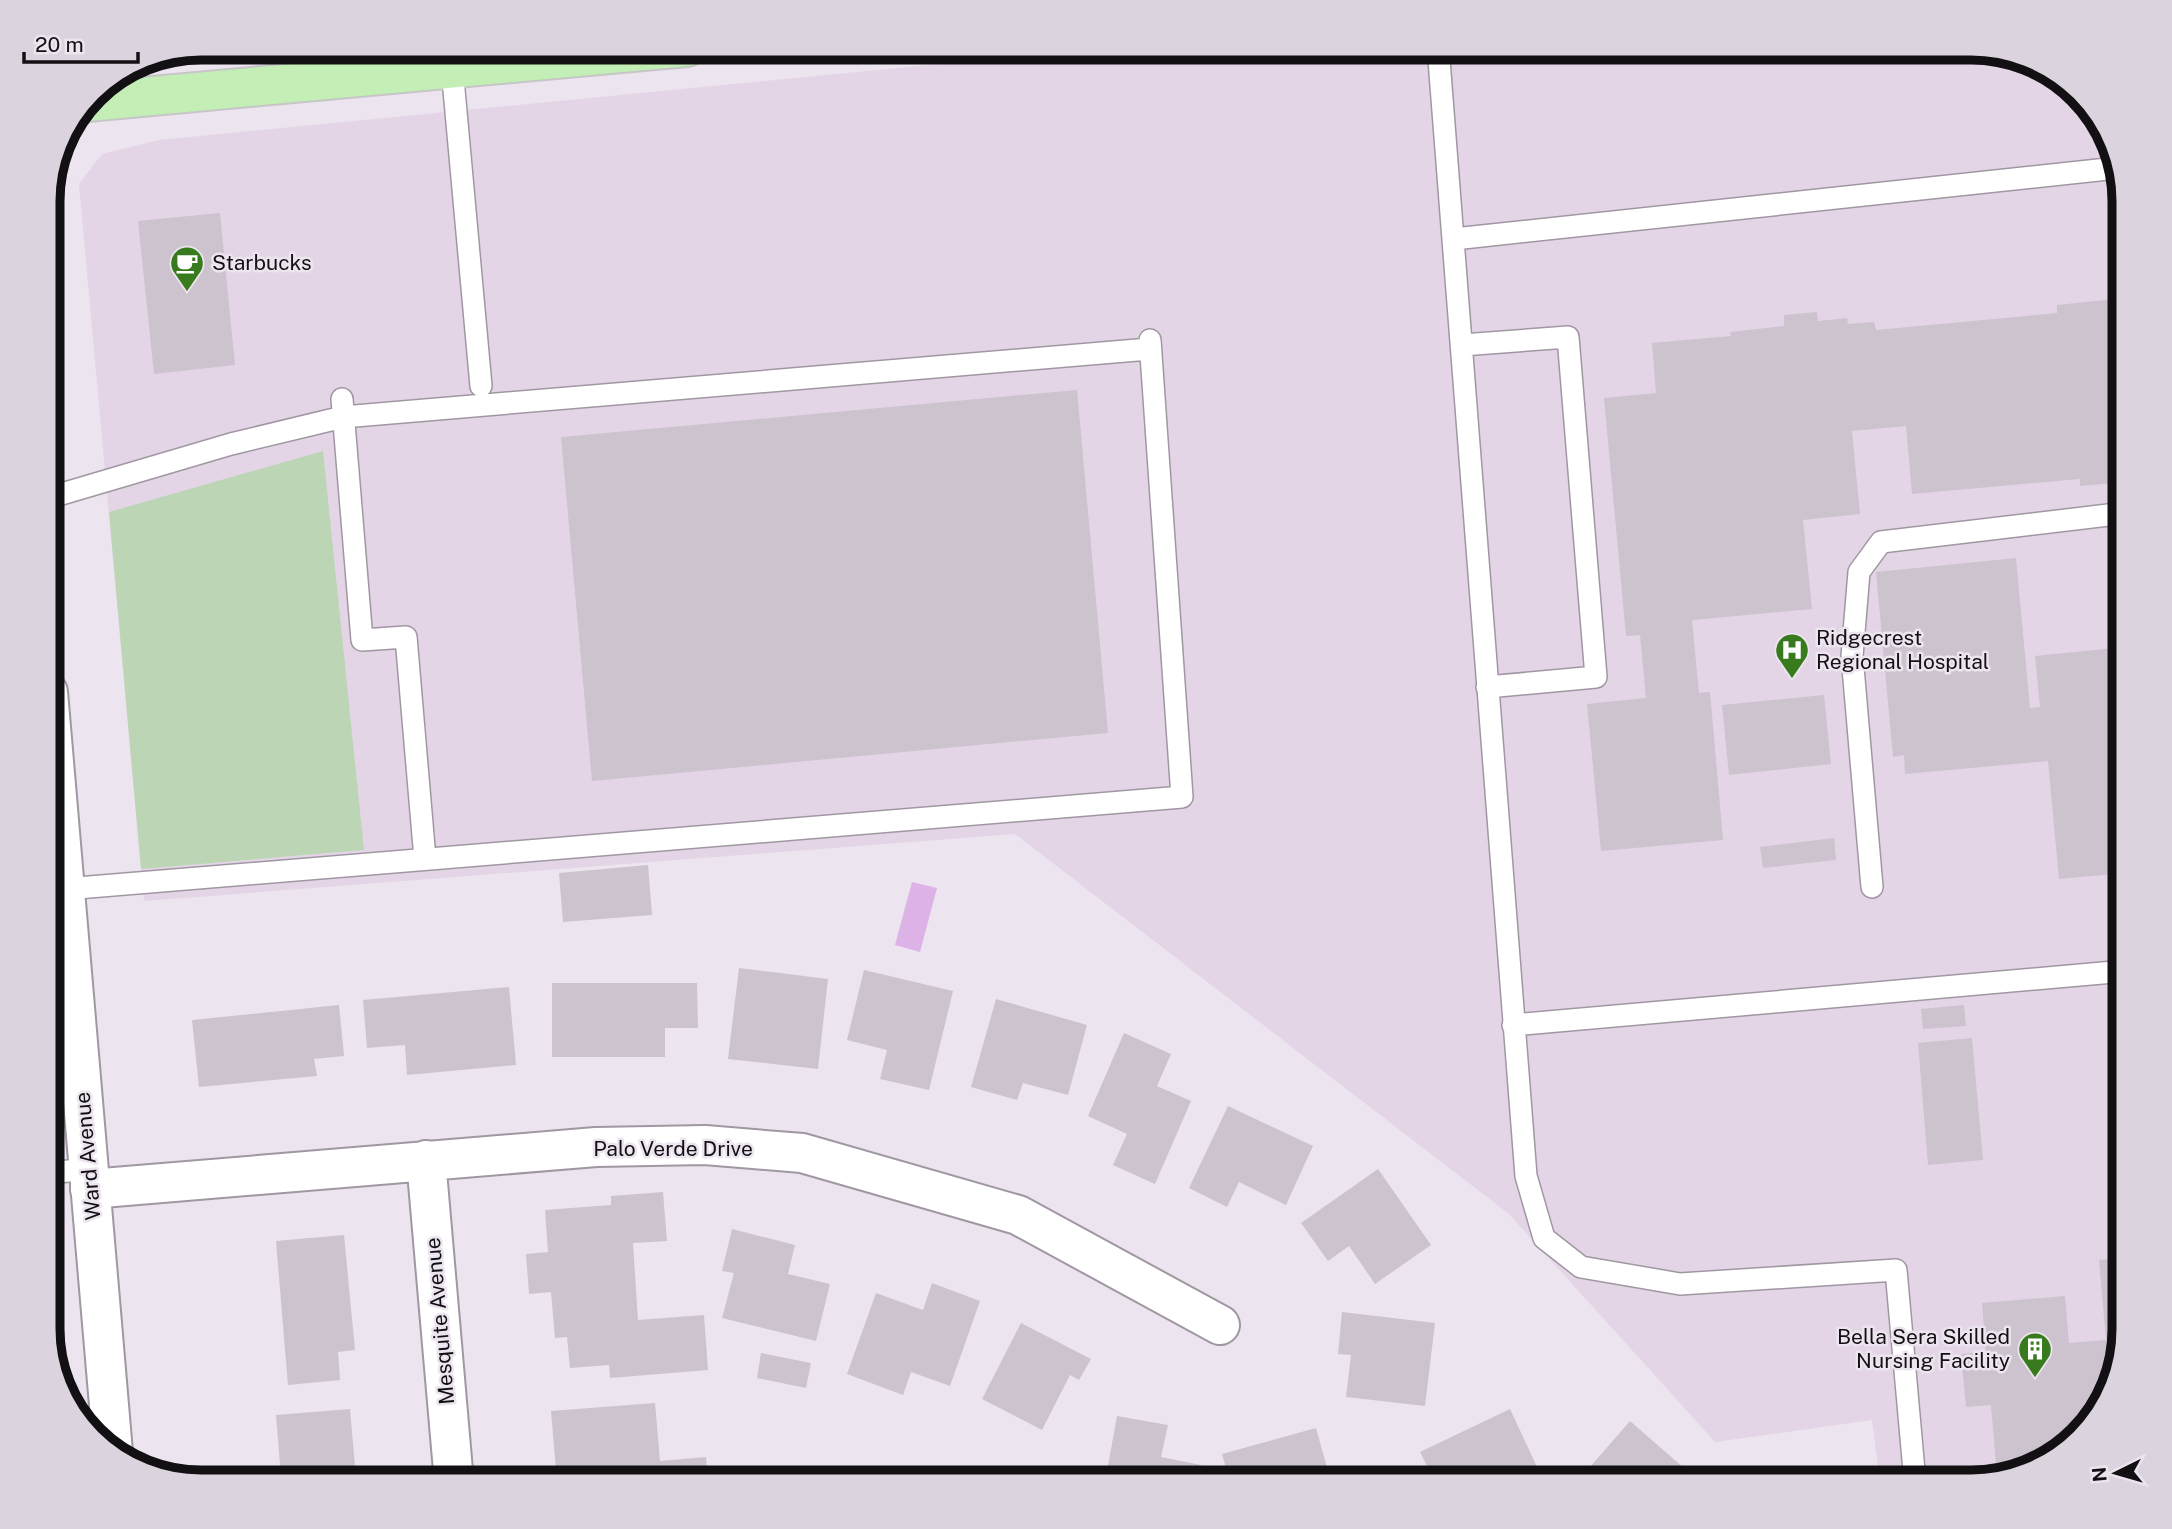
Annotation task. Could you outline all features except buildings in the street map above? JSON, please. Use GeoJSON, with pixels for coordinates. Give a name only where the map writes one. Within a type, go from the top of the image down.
{"type":"FeatureCollection","features":[{"type":"Feature","properties":{"kind":"main road"},"geometry":{"type":"LineString","coordinates":[[101,101],[542,60]]}},
{"type":"Feature","properties":{"kind":"street","name":"Ward Avenue"},"geometry":{"type":"LineString","coordinates":[[60,893],[90,1179],[108,1435]]}},
{"type":"Feature","properties":{"kind":"street","name":"Palo Verde Drive"},"geometry":{"type":"LineString","coordinates":[[90,1179],[426,1160],[596,1147],[705,1145],[802,1153],[1018,1215],[1220,1325]]}},
{"type":"Feature","properties":{"kind":"street","name":"Mesquite Avenue"},"geometry":{"type":"LineString","coordinates":[[426,1160],[453,1470]]}},
{"type":"Feature","properties":{"kind":"lane"},"geometry":{"type":"LineString","coordinates":[[1439,60],[1526,1176],[1544,1238],[1581,1267],[1681,1284],[1896,1270],[1914,1470]]}},
{"type":"Feature","properties":{"kind":"lane"},"geometry":{"type":"LineString","coordinates":[[452,68],[481,386]]}},
{"type":"Feature","properties":{"kind":"lane"},"geometry":{"type":"LineString","coordinates":[[1454,239],[2109,169]]}},
{"type":"Feature","properties":{"kind":"lane"},"geometry":{"type":"LineString","coordinates":[[1462,345],[1568,337],[1596,677],[1487,687]]}},
{"type":"Feature","properties":{"kind":"lane"},"geometry":{"type":"LineString","coordinates":[[60,494],[343,408],[1150,344],[1182,797],[425,859],[60,874]]}},
{"type":"Feature","properties":{"kind":"lane"},"geometry":{"type":"LineString","coordinates":[[343,408],[362,640],[406,637],[425,859]]}},
{"type":"Feature","properties":{"kind":"lane"},"geometry":{"type":"LineString","coordinates":[[1872,887],[1852,656],[1859,572],[1881,542],[2112,515]]}},
{"type":"Feature","properties":{"kind":"lane"},"geometry":{"type":"LineString","coordinates":[[1513,1025],[2112,972]]}},
{"type":"Feature","properties":{"kind":"lane"},"geometry":{"type":"LineString","coordinates":[[60,1174],[90,1179]]}},
{"type":"Feature","properties":{"kind":"shaded area"},"geometry":{"type":"Polygon","coordinates":[[[979,60],[1971,60],[2008,64],[2050,83],[2071,101],[2094,130],[2108,164],[2112,200],[2112,1328],[2108,1365],[2089,1407],[2064,1435],[2034,1455],[1999,1467],[1971,1470],[1878,1470],[1872,1420],[1715,1442],[1509,1214],[1015,834],[144,901],[79,184],[102,154],[159,140],[979,60]]]}},
{"type":"Feature","properties":{"kind":"shaded area"},"geometry":{"type":"Polygon","coordinates":[[[912,882],[937,888],[920,952],[895,945],[912,882]]]}},
{"type":"Feature","properties":{"kind":"green space"},"geometry":{"type":"Polygon","coordinates":[[[323,451],[364,850],[141,869],[109,512],[323,451]]]}},
{"type":"Feature","properties":{"kind":"place","name":"Starbucks"},"geometry":{"type":"Point","coordinates":[187,293]}},
{"type":"Feature","properties":{"kind":"place","name":"Ridgecrest Regional Hospital"},"geometry":{"type":"Point","coordinates":[1792,680]}},
{"type":"Feature","properties":{"kind":"place","name":"Bella Sera Skilled Nursing Facility"},"geometry":{"type":"Point","coordinates":[2035,1379]}}]}
